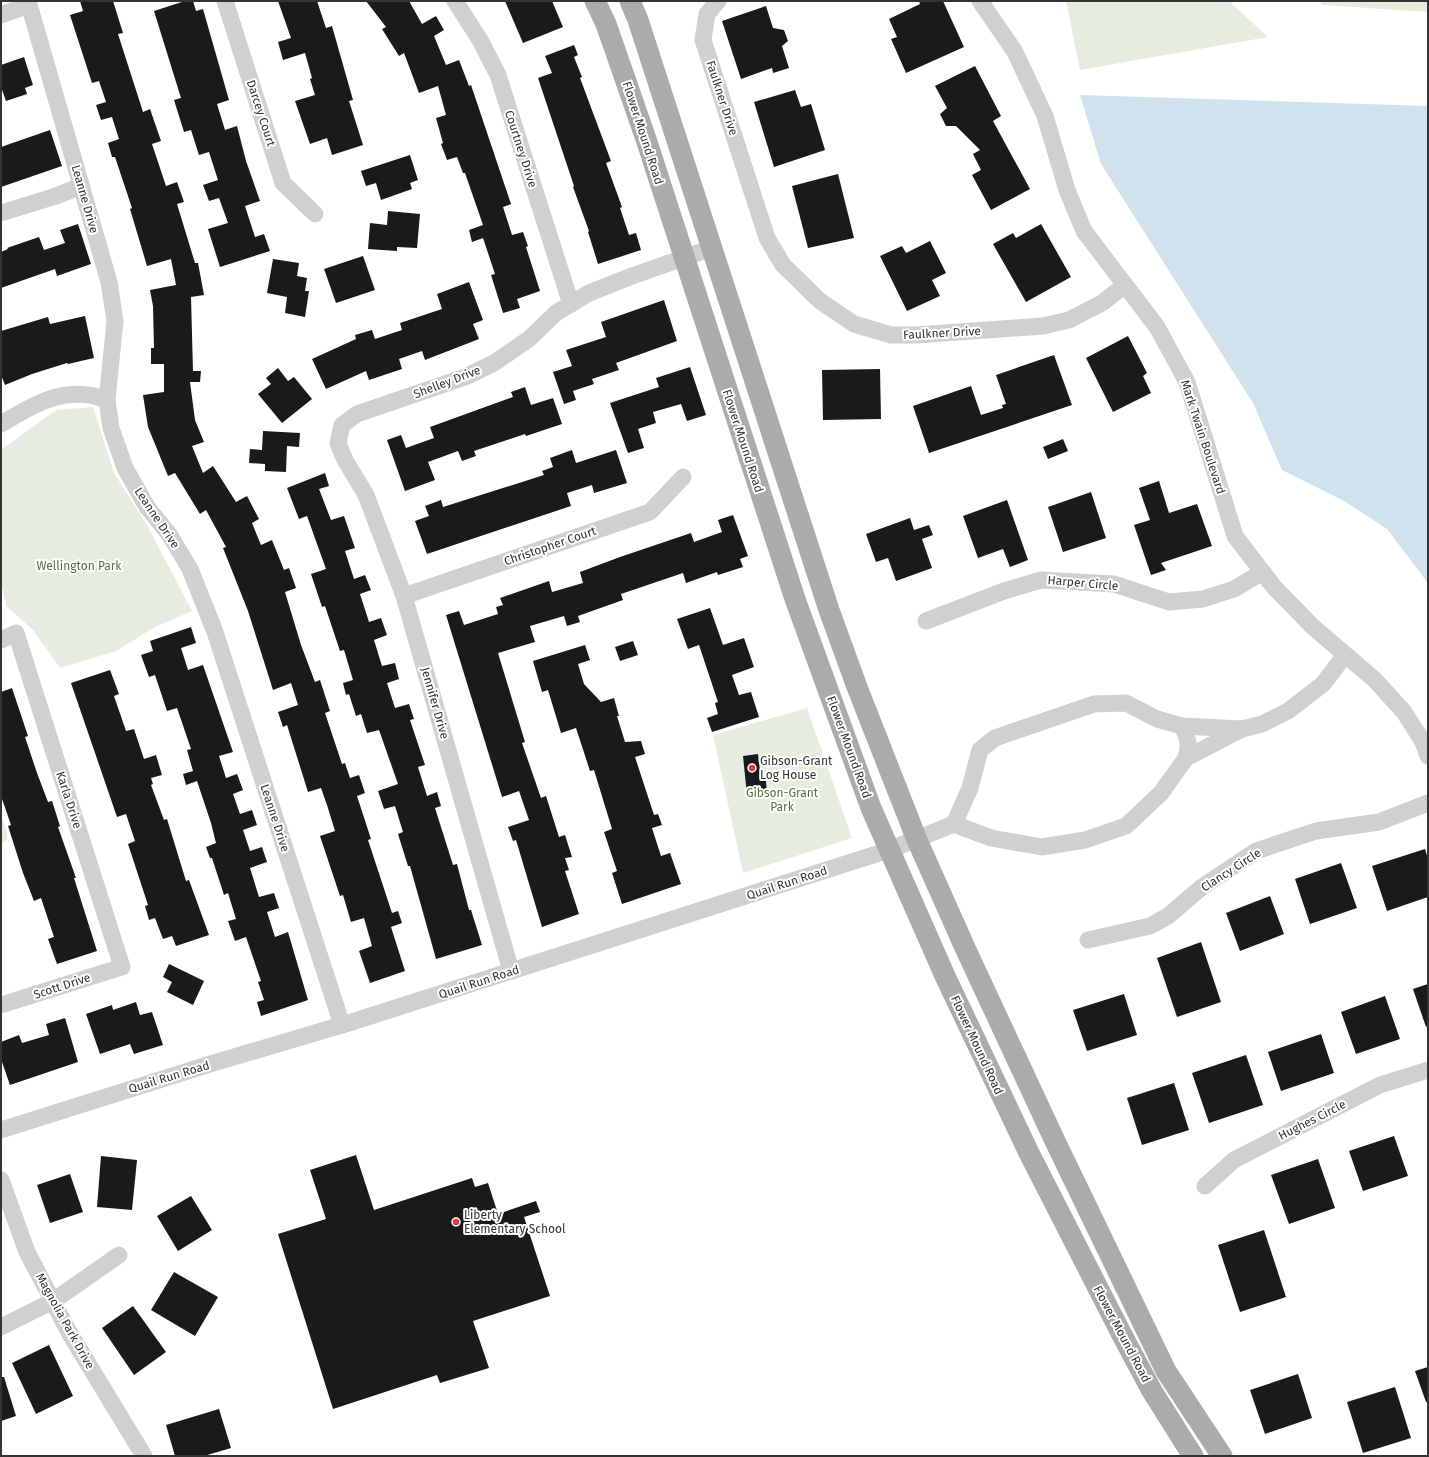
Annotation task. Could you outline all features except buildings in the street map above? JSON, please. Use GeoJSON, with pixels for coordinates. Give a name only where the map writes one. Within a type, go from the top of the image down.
{"type":"FeatureCollection","features":[{"type":"Feature","properties":{"kind":"main road","name":"Flower Mound Road"},"geometry":{"type":"LineString","coordinates":[[595,1],[606,24],[684,257],[795,599],[861,781],[889,850],[945,976],[1032,1160],[1152,1391],[1193,1456]]}},
{"type":"Feature","properties":{"kind":"main road","name":"Flower Mound Road"},"geometry":{"type":"LineString","coordinates":[[630,1],[638,20],[829,610],[857,687],[917,840],[966,950],[1122,1282],[1166,1371],[1222,1456]]}},
{"type":"Feature","properties":{"kind":"street","name":"Darcey Court"},"geometry":{"type":"LineString","coordinates":[[225,1],[283,183],[314,214]]}},
{"type":"Feature","properties":{"kind":"street","name":"Courtney Drive"},"geometry":{"type":"LineString","coordinates":[[455,1],[480,40],[498,75],[571,304]]}},
{"type":"Feature","properties":{"kind":"street","name":"Faulkner Drive"},"geometry":{"type":"LineString","coordinates":[[718,1],[707,14],[703,40],[766,238],[783,265],[820,301],[854,324],[891,335],[897,335],[1042,326],[1069,320],[1102,303],[1125,285]]}},
{"type":"Feature","properties":{"kind":"street","name":"Mark Twain Boulevard"},"geometry":{"type":"LineString","coordinates":[[980,1],[1015,52],[1045,116],[1068,190],[1084,231],[1157,327],[1187,382],[1235,536],[1274,587],[1312,626],[1375,680],[1404,712],[1423,742],[1428,756]]}},
{"type":"Feature","properties":{"kind":"street"},"geometry":{"type":"LineString","coordinates":[[1,15],[28,3]]}},
{"type":"Feature","properties":{"kind":"street","name":"Leanne Drive"},"geometry":{"type":"LineString","coordinates":[[28,3],[109,282],[115,321],[107,400],[111,428],[125,468],[147,507],[169,534],[190,569],[215,632],[342,1025]]}},
{"type":"Feature","properties":{"kind":"street"},"geometry":{"type":"LineString","coordinates":[[1,213],[56,196],[81,186]]}},
{"type":"Feature","properties":{"kind":"street","name":"Shelley Drive"},"geometry":{"type":"LineString","coordinates":[[338,443],[342,425],[357,414],[465,377],[494,363],[529,339],[556,313],[589,294],[632,276],[712,248]]}},
{"type":"Feature","properties":{"kind":"street"},"geometry":{"type":"LineString","coordinates":[[1,424],[37,403],[64,395],[92,394],[107,400]]}},
{"type":"Feature","properties":{"kind":"street","name":"Jennifer Drive"},"geometry":{"type":"LineString","coordinates":[[338,443],[345,460],[366,495],[404,596],[511,971]]}},
{"type":"Feature","properties":{"kind":"street","name":"Christopher Court"},"geometry":{"type":"LineString","coordinates":[[404,596],[650,512],[683,476]]}},
{"type":"Feature","properties":{"kind":"street","name":"Harper Circle"},"geometry":{"type":"LineString","coordinates":[[926,621],[1004,591],[1041,580],[1114,584],[1169,602],[1203,599],[1234,589],[1263,572]]}},
{"type":"Feature","properties":{"kind":"street","name":"Karla Drive"},"geometry":{"type":"LineString","coordinates":[[1,640],[16,633],[122,967]]}},
{"type":"Feature","properties":{"kind":"street"},"geometry":{"type":"LineString","coordinates":[[1186,758],[1242,729],[1262,724],[1288,711],[1323,684],[1345,655]]}},
{"type":"Feature","properties":{"kind":"street"},"geometry":{"type":"LineString","coordinates":[[1182,726],[1188,737],[1189,747],[1186,758],[1161,793],[1126,826],[1085,840],[1042,847],[991,838],[954,824],[970,788],[980,750],[995,738],[1094,704],[1126,703],[1157,719],[1182,726],[1242,729]]}},
{"type":"Feature","properties":{"kind":"street","name":"Clancy Circle"},"geometry":{"type":"LineString","coordinates":[[1088,940],[1150,926],[1168,916],[1202,887],[1256,851],[1316,831],[1379,822],[1428,803]]}},
{"type":"Feature","properties":{"kind":"street","name":"Quail Run Road"},"geometry":{"type":"LineString","coordinates":[[1,1130],[207,1065],[342,1025],[889,850],[954,824]]}},
{"type":"Feature","properties":{"kind":"street","name":"Scott Drive"},"geometry":{"type":"LineString","coordinates":[[1,1005],[122,967]]}},
{"type":"Feature","properties":{"kind":"street","name":"Hughes Circle"},"geometry":{"type":"LineString","coordinates":[[1205,1186],[1234,1160],[1380,1085],[1428,1070]]}},
{"type":"Feature","properties":{"kind":"street","name":"Magnolia Park Drive"},"geometry":{"type":"LineString","coordinates":[[1,1180],[27,1252],[70,1334],[144,1456]]}},
{"type":"Feature","properties":{"kind":"street"},"geometry":{"type":"LineString","coordinates":[[1,1327],[53,1301],[119,1254]]}},
{"type":"Feature","properties":{"kind":"green space"},"geometry":{"type":"Polygon","coordinates":[[[1066,1],[1229,1],[1268,37],[1080,70],[1066,1]]]}},
{"type":"Feature","properties":{"kind":"green space"},"geometry":{"type":"Polygon","coordinates":[[[1320,1],[1428,1],[1428,12],[1322,5],[1320,1]]]}},
{"type":"Feature","properties":{"kind":"green space","name":"Wellington Park"},"geometry":{"type":"Polygon","coordinates":[[[93,407],[114,473],[147,525],[192,611],[155,627],[116,651],[60,668],[33,630],[6,606],[1,581],[1,450],[56,410],[93,407]]]}},
{"type":"Feature","properties":{"kind":"green space","name":"Gibson-Grant Park"},"geometry":{"type":"Polygon","coordinates":[[[807,708],[852,838],[743,873],[713,735],[807,708]]]}},
{"type":"Feature","properties":{"kind":"green space"},"geometry":{"type":"Polygon","coordinates":[[[1,816],[7,831],[7,840],[1,844],[1,816]]]}},
{"type":"Feature","properties":{"kind":"water"},"geometry":{"type":"Polygon","coordinates":[[[1080,95],[1428,106],[1428,583],[1387,529],[1344,501],[1282,470],[1253,403],[1101,164],[1080,95]]]}},
{"type":"Feature","properties":{"kind":"place","name":"Gibson-Grant Log House"},"geometry":{"type":"Point","coordinates":[752,768]}},
{"type":"Feature","properties":{"kind":"place","name":"Liberty Elementary School"},"geometry":{"type":"Point","coordinates":[456,1222]}}]}
